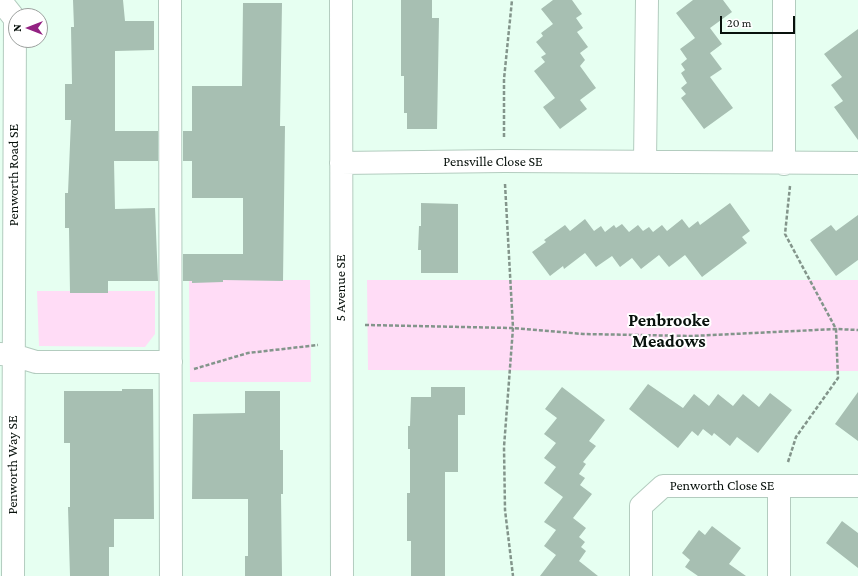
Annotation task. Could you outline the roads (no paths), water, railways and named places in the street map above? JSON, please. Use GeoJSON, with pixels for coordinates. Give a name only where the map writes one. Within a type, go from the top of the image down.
{"type":"FeatureCollection","features":[{"type":"Feature","properties":{"kind":"street","name":"Penworth Road SE"},"geometry":{"type":"LineString","coordinates":[[0,0],[15,19],[7,354]]}},
{"type":"Feature","properties":{"kind":"street"},"geometry":{"type":"LineString","coordinates":[[170,0],[172,576]]}},
{"type":"Feature","properties":{"kind":"street","name":"5 Avenue SE"},"geometry":{"type":"LineString","coordinates":[[341,0],[342,576]]}},
{"type":"Feature","properties":{"kind":"street"},"geometry":{"type":"LineString","coordinates":[[645,162],[647,0]]}},
{"type":"Feature","properties":{"kind":"street"},"geometry":{"type":"LineString","coordinates":[[784,0],[784,164]]}},
{"type":"Feature","properties":{"kind":"street","name":"Pensville Close SE"},"geometry":{"type":"LineString","coordinates":[[342,163],[858,163]]}},
{"type":"Feature","properties":{"kind":"street"},"geometry":{"type":"LineString","coordinates":[[7,354],[36,362],[171,362]]}},
{"type":"Feature","properties":{"kind":"street","name":"Penworth Way SE"},"geometry":{"type":"LineString","coordinates":[[7,354],[13,576]]}},
{"type":"Feature","properties":{"kind":"street","name":"Penworth Close SE"},"geometry":{"type":"LineString","coordinates":[[641,576],[641,506],[663,486],[858,486]]}},
{"type":"Feature","properties":{"kind":"street"},"geometry":{"type":"LineString","coordinates":[[779,487],[779,576]]}},
{"type":"Feature","properties":{"kind":"district","name":"Penbrooke Meadows"},"geometry":{"type":"Point","coordinates":[669,330]}}]}
